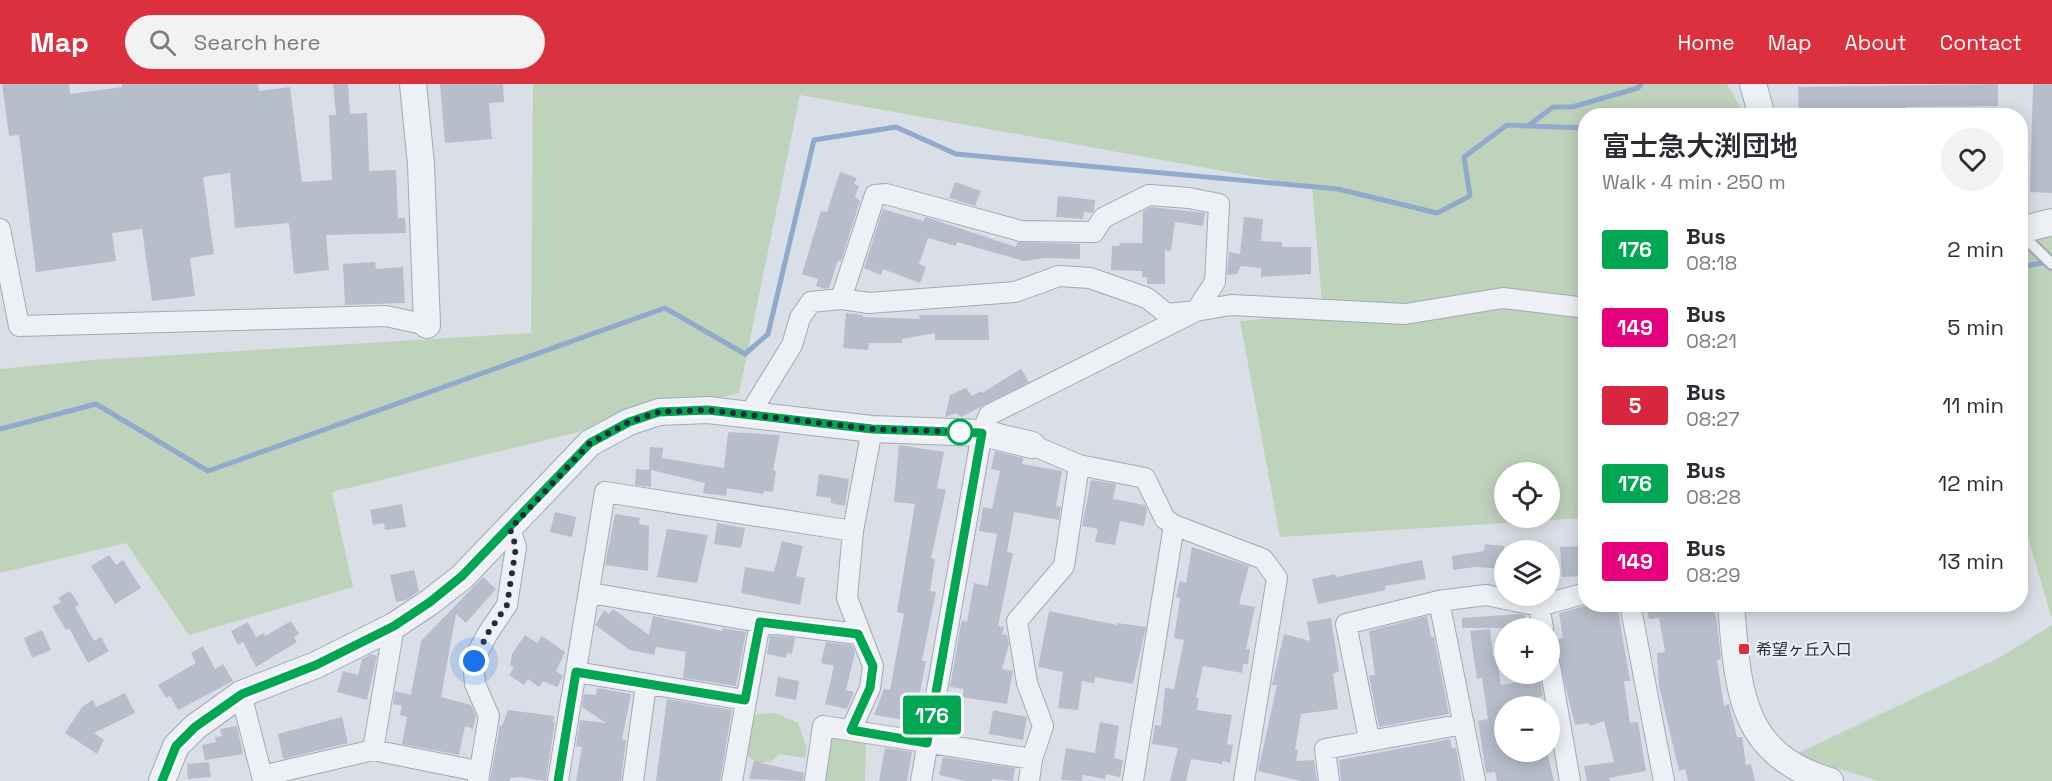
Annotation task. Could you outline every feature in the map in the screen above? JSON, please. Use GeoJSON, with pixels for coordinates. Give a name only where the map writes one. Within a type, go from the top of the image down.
{"type":"FeatureCollection","features":[{"type":"Feature","properties":{"kind":"street"},"geometry":{"type":"LineString","coordinates":[[0,229],[19,326],[386,316],[427,325],[421,164],[413,84]]}},
{"type":"Feature","properties":{"kind":"street"},"geometry":{"type":"LineString","coordinates":[[1753,84],[1760,108]]}},
{"type":"Feature","properties":{"kind":"street"},"geometry":{"type":"LineString","coordinates":[[841,299],[875,195],[886,194],[1020,231],[1094,232],[1103,218],[1149,195],[1168,195],[1218,204],[1215,282],[1196,311],[989,415],[982,433],[921,781]]}},
{"type":"Feature","properties":{"kind":"street"},"geometry":{"type":"LineString","coordinates":[[2028,229],[2052,222]]}},
{"type":"Feature","properties":{"kind":"street"},"geometry":{"type":"LineString","coordinates":[[749,415],[792,345],[800,318],[811,302],[841,299],[868,303],[1015,292],[1059,276],[1089,278],[1147,298],[1167,314],[1231,305],[1405,314],[1503,298],[1578,307]]}},
{"type":"Feature","properties":{"kind":"street"},"geometry":{"type":"LineString","coordinates":[[162,781],[176,746],[195,727],[242,694],[316,665],[394,626],[462,576],[510,529],[590,443],[629,422],[659,412],[694,410],[872,429],[982,433],[1032,445],[1079,465],[1145,478],[1165,519],[1174,525],[1263,559],[1277,578],[1244,781]]}},
{"type":"Feature","properties":{"kind":"street"},"geometry":{"type":"LineString","coordinates":[[851,730],[870,688],[873,666],[858,634],[847,598],[854,531],[872,429]]}},
{"type":"Feature","properties":{"kind":"street"},"geometry":{"type":"LineString","coordinates":[[1029,781],[1032,759],[1043,726],[1027,683],[1017,621],[1064,566],[1079,465]]}},
{"type":"Feature","properties":{"kind":"street"},"geometry":{"type":"LineString","coordinates":[[558,781],[605,492],[854,531]]}},
{"type":"Feature","properties":{"kind":"street"},"geometry":{"type":"LineString","coordinates":[[1133,781],[1174,525]]}},
{"type":"Feature","properties":{"kind":"street"},"geometry":{"type":"LineString","coordinates":[[242,694],[262,776],[373,750],[478,776],[489,716],[475,684],[474,661],[488,633],[507,605],[516,547],[510,529]]}},
{"type":"Feature","properties":{"kind":"street"},"geometry":{"type":"LineString","coordinates":[[590,593],[760,622],[858,634]]}},
{"type":"Feature","properties":{"kind":"street"},"geometry":{"type":"LineString","coordinates":[[1369,739],[1346,624],[1439,601],[1486,595],[1494,597]]}},
{"type":"Feature","properties":{"kind":"street"},"geometry":{"type":"LineString","coordinates":[[1560,600],[1578,595]]}},
{"type":"Feature","properties":{"kind":"street"},"geometry":{"type":"LineString","coordinates":[[1439,601],[1475,781]]}},
{"type":"Feature","properties":{"kind":"street"},"geometry":{"type":"LineString","coordinates":[[1539,606],[1541,618]]}},
{"type":"Feature","properties":{"kind":"street"},"geometry":{"type":"LineString","coordinates":[[1632,612],[1664,781]]}},
{"type":"Feature","properties":{"kind":"street"},"geometry":{"type":"LineString","coordinates":[[1732,612],[1742,696],[1755,726],[1776,755],[1807,774],[1830,781]]}},
{"type":"Feature","properties":{"kind":"street"},"geometry":{"type":"LineString","coordinates":[[732,781],[760,622]]}},
{"type":"Feature","properties":{"kind":"street"},"geometry":{"type":"LineString","coordinates":[[373,750],[394,626]]}},
{"type":"Feature","properties":{"kind":"street"},"geometry":{"type":"LineString","coordinates":[[576,672],[745,700]]}},
{"type":"Feature","properties":{"kind":"street"},"geometry":{"type":"LineString","coordinates":[[633,781],[646,684]]}},
{"type":"Feature","properties":{"kind":"street"},"geometry":{"type":"LineString","coordinates":[[1553,684],[1570,781]]}},
{"type":"Feature","properties":{"kind":"street"},"geometry":{"type":"LineString","coordinates":[[1329,781],[1325,748],[1464,724]]}},
{"type":"Feature","properties":{"kind":"street"},"geometry":{"type":"LineString","coordinates":[[814,781],[823,726],[1032,759]]}},
{"type":"Feature","properties":{"kind":"lane"},"geometry":{"type":"LineString","coordinates":[[2028,239],[2052,264]]}},
{"type":"Feature","properties":{"kind":"green space"},"geometry":{"type":"Polygon","coordinates":[[[533,84],[1727,84],[1741,108],[1578,108],[1578,518],[1560,520],[1560,462],[1494,462],[1494,524],[1280,537],[1240,321],[1323,314],[1312,187],[800,95],[739,393],[332,492],[353,587],[189,635],[126,543],[0,573],[0,369],[92,360],[531,333],[533,84]]]}},
{"type":"Feature","properties":{"kind":"green space"},"geometry":{"type":"Polygon","coordinates":[[[2052,215],[2052,619],[2028,538],[2028,216],[2052,215]]]}},
{"type":"Feature","properties":{"kind":"green space"},"geometry":{"type":"Polygon","coordinates":[[[2052,625],[2052,781],[1878,781],[1794,755],[1997,659],[2052,625]]]}},
{"type":"Feature","properties":{"kind":"green space"},"geometry":{"type":"Polygon","coordinates":[[[775,713],[798,723],[807,748],[805,758],[779,754],[770,762],[757,763],[744,753],[747,723],[758,714],[775,713]]]}},
{"type":"Feature","properties":{"kind":"green space"},"geometry":{"type":"Polygon","coordinates":[[[828,731],[866,740],[865,781],[819,781],[828,731]]]}},
{"type":"Feature","properties":{"kind":"building"},"geometry":{"type":"Polygon","coordinates":[[[2,84],[69,84],[70,94],[122,87],[122,84],[258,84],[259,91],[290,87],[302,182],[332,180],[329,115],[336,115],[333,84],[348,84],[350,114],[367,113],[369,171],[396,170],[398,218],[405,218],[406,233],[326,235],[329,270],[294,274],[289,223],[235,228],[230,173],[203,177],[214,254],[190,258],[195,296],[152,301],[142,229],[112,233],[116,261],[36,272],[19,135],[9,136],[2,84]]]}},
{"type":"Feature","properties":{"kind":"building"},"geometry":{"type":"Polygon","coordinates":[[[440,84],[503,84],[504,102],[489,103],[492,139],[445,143],[440,84]]]}},
{"type":"Feature","properties":{"kind":"building"},"geometry":{"type":"Polygon","coordinates":[[[1998,84],[1998,106],[1799,108],[1798,87],[1998,84]]]}},
{"type":"Feature","properties":{"kind":"building"},"geometry":{"type":"Polygon","coordinates":[[[2033,84],[2052,84],[2052,193],[2030,192],[2033,84]]]}},
{"type":"Feature","properties":{"kind":"building"},"geometry":{"type":"Polygon","coordinates":[[[840,172],[857,178],[854,184],[859,186],[855,197],[860,201],[841,261],[838,260],[829,288],[825,289],[816,286],[818,279],[802,274],[821,211],[827,212],[840,172]]]}},
{"type":"Feature","properties":{"kind":"building"},"geometry":{"type":"Polygon","coordinates":[[[955,182],[981,191],[975,206],[949,198],[955,182]]]}},
{"type":"Feature","properties":{"kind":"building"},"geometry":{"type":"Polygon","coordinates":[[[1058,196],[1095,200],[1094,210],[1092,213],[1084,212],[1083,219],[1056,217],[1058,196]]]}},
{"type":"Feature","properties":{"kind":"building"},"geometry":{"type":"Polygon","coordinates":[[[1151,207],[1205,213],[1203,226],[1175,222],[1171,251],[1165,250],[1165,284],[1147,284],[1147,277],[1142,277],[1142,271],[1111,270],[1112,246],[1119,246],[1120,243],[1142,243],[1143,211],[1151,207]]]}},
{"type":"Feature","properties":{"kind":"building"},"geometry":{"type":"Polygon","coordinates":[[[883,209],[923,221],[925,217],[932,219],[1016,247],[1017,242],[1080,244],[1080,259],[1045,258],[1024,261],[957,242],[956,246],[928,238],[919,264],[926,267],[920,283],[883,269],[881,275],[864,268],[883,209]]]}},
{"type":"Feature","properties":{"kind":"building"},"geometry":{"type":"Polygon","coordinates":[[[1244,217],[1263,219],[1261,241],[1282,242],[1282,247],[1311,247],[1311,274],[1261,277],[1261,268],[1241,266],[1237,274],[1227,275],[1229,252],[1240,254],[1244,217]]]}},
{"type":"Feature","properties":{"kind":"building"},"geometry":{"type":"Polygon","coordinates":[[[375,262],[376,269],[403,267],[405,303],[345,305],[343,264],[375,262]]]}},
{"type":"Feature","properties":{"kind":"building"},"geometry":{"type":"Polygon","coordinates":[[[846,313],[863,315],[863,317],[920,319],[919,315],[988,315],[989,340],[935,340],[935,333],[902,339],[902,343],[869,343],[868,350],[843,348],[846,313]]]}},
{"type":"Feature","properties":{"kind":"building"},"geometry":{"type":"Polygon","coordinates":[[[1021,369],[1029,382],[961,417],[956,413],[945,417],[950,395],[966,388],[972,396],[981,391],[982,393],[1021,369]]]}},
{"type":"Feature","properties":{"kind":"building"},"geometry":{"type":"Polygon","coordinates":[[[728,432],[780,435],[773,470],[776,471],[773,492],[764,491],[763,494],[727,488],[726,496],[703,493],[705,483],[651,470],[651,487],[635,485],[636,469],[649,470],[650,447],[663,448],[662,458],[724,468],[728,432]]]}},
{"type":"Feature","properties":{"kind":"building"},"geometry":{"type":"Polygon","coordinates":[[[899,445],[944,452],[937,488],[946,490],[931,558],[935,559],[930,591],[936,592],[922,661],[926,661],[920,692],[924,693],[920,714],[912,713],[911,721],[874,715],[884,689],[890,690],[904,614],[897,612],[915,504],[894,502],[899,445]]]}},
{"type":"Feature","properties":{"kind":"building"},"geometry":{"type":"Polygon","coordinates":[[[995,451],[1023,458],[1022,464],[1062,471],[1056,506],[1061,507],[1059,520],[1014,512],[1007,552],[1013,553],[998,626],[1004,627],[1002,634],[1007,635],[1009,644],[1002,669],[1013,671],[1007,704],[962,697],[964,689],[950,687],[962,620],[967,622],[974,583],[988,586],[997,534],[979,531],[983,507],[992,509],[1000,471],[991,469],[995,451]]]}},
{"type":"Feature","properties":{"kind":"building"},"geometry":{"type":"Polygon","coordinates":[[[819,474],[849,479],[845,506],[831,503],[831,498],[816,496],[819,474]]]}},
{"type":"Feature","properties":{"kind":"building"},"geometry":{"type":"Polygon","coordinates":[[[1091,480],[1116,484],[1113,499],[1145,505],[1147,510],[1144,526],[1120,521],[1115,545],[1095,542],[1098,529],[1082,526],[1091,480]]]}},
{"type":"Feature","properties":{"kind":"building"},"geometry":{"type":"Polygon","coordinates":[[[402,504],[406,527],[385,530],[384,523],[373,525],[370,510],[402,504]]]}},
{"type":"Feature","properties":{"kind":"building"},"geometry":{"type":"Polygon","coordinates":[[[555,512],[576,517],[572,537],[550,532],[555,512]]]}},
{"type":"Feature","properties":{"kind":"building"},"geometry":{"type":"Polygon","coordinates":[[[615,514],[640,518],[639,524],[649,526],[648,571],[605,565],[615,514]]]}},
{"type":"Feature","properties":{"kind":"building"},"geometry":{"type":"Polygon","coordinates":[[[717,523],[745,528],[741,548],[714,544],[717,523]]]}},
{"type":"Feature","properties":{"kind":"building"},"geometry":{"type":"Polygon","coordinates":[[[667,529],[708,535],[697,583],[657,577],[667,529]]]}},
{"type":"Feature","properties":{"kind":"building"},"geometry":{"type":"Polygon","coordinates":[[[782,541],[803,546],[796,576],[805,578],[800,605],[741,593],[745,567],[774,572],[782,541]]]}},
{"type":"Feature","properties":{"kind":"building"},"geometry":{"type":"Polygon","coordinates":[[[1485,544],[1494,545],[1494,568],[1475,567],[1453,570],[1452,556],[1484,551],[1485,544]]]}},
{"type":"Feature","properties":{"kind":"building"},"geometry":{"type":"Polygon","coordinates":[[[1578,546],[1578,576],[1562,577],[1560,547],[1578,546]]]}},
{"type":"Feature","properties":{"kind":"building"},"geometry":{"type":"Polygon","coordinates":[[[1192,547],[1249,566],[1239,604],[1255,607],[1246,649],[1250,649],[1248,664],[1243,664],[1242,673],[1203,666],[1196,698],[1199,698],[1197,710],[1232,715],[1227,744],[1233,745],[1230,763],[1223,761],[1222,764],[1191,759],[1186,781],[1170,781],[1178,748],[1152,744],[1155,725],[1161,726],[1165,688],[1174,689],[1184,640],[1174,638],[1180,598],[1176,597],[1180,581],[1186,583],[1192,547]]]}},
{"type":"Feature","properties":{"kind":"building"},"geometry":{"type":"Polygon","coordinates":[[[109,555],[116,565],[123,560],[141,588],[115,604],[91,566],[109,555]]]}},
{"type":"Feature","properties":{"kind":"building"},"geometry":{"type":"Polygon","coordinates":[[[1422,560],[1426,579],[1385,586],[1386,590],[1318,604],[1312,579],[1335,574],[1336,577],[1422,560]]]}},
{"type":"Feature","properties":{"kind":"building"},"geometry":{"type":"Polygon","coordinates":[[[414,570],[419,591],[406,600],[396,602],[390,575],[414,570]]]}},
{"type":"Feature","properties":{"kind":"building"},"geometry":{"type":"Polygon","coordinates":[[[483,577],[496,589],[466,623],[456,614],[441,697],[471,705],[476,716],[473,729],[465,726],[459,755],[402,744],[407,717],[400,715],[402,706],[393,704],[395,691],[411,695],[421,641],[483,577]]]}},
{"type":"Feature","properties":{"kind":"building"},"geometry":{"type":"Polygon","coordinates":[[[70,591],[79,605],[75,607],[94,641],[101,637],[109,651],[88,663],[69,628],[66,630],[52,607],[61,602],[58,598],[70,591]]]}},
{"type":"Feature","properties":{"kind":"building"},"geometry":{"type":"Polygon","coordinates":[[[1578,608],[1578,612],[1618,612],[1630,681],[1624,681],[1630,723],[1638,722],[1646,771],[1609,778],[1610,781],[1587,781],[1584,766],[1614,762],[1604,721],[1590,726],[1589,723],[1575,725],[1560,664],[1560,639],[1563,638],[1559,613],[1578,608]]]}},
{"type":"Feature","properties":{"kind":"building"},"geometry":{"type":"Polygon","coordinates":[[[613,609],[649,635],[653,616],[722,631],[723,628],[746,632],[736,686],[683,678],[686,652],[656,647],[654,655],[630,650],[595,625],[604,610],[609,614],[613,609]]]}},
{"type":"Feature","properties":{"kind":"building"},"geometry":{"type":"Polygon","coordinates":[[[1049,611],[1117,625],[1117,623],[1146,627],[1133,684],[1095,677],[1094,683],[1082,681],[1078,710],[1058,708],[1063,672],[1038,667],[1049,611]]]}},
{"type":"Feature","properties":{"kind":"building"},"geometry":{"type":"Polygon","coordinates":[[[1648,612],[1715,612],[1721,659],[1717,660],[1724,706],[1729,704],[1737,737],[1742,737],[1746,765],[1751,764],[1755,781],[1688,781],[1685,769],[1679,771],[1659,686],[1657,653],[1665,652],[1659,618],[1649,619],[1648,612]]]}},
{"type":"Feature","properties":{"kind":"building"},"geometry":{"type":"Polygon","coordinates":[[[1518,614],[1525,615],[1525,618],[1494,618],[1494,628],[1462,628],[1462,618],[1518,614]]]}},
{"type":"Feature","properties":{"kind":"building"},"geometry":{"type":"Polygon","coordinates":[[[1427,616],[1431,637],[1434,637],[1449,714],[1379,727],[1369,676],[1375,675],[1369,631],[1427,616]]]}},
{"type":"Feature","properties":{"kind":"building"},"geometry":{"type":"Polygon","coordinates":[[[1331,618],[1339,671],[1333,674],[1338,709],[1301,714],[1295,749],[1298,750],[1296,761],[1314,760],[1317,781],[1300,781],[1258,771],[1277,685],[1272,685],[1284,634],[1310,641],[1307,622],[1331,618]]]}},
{"type":"Feature","properties":{"kind":"building"},"geometry":{"type":"Polygon","coordinates":[[[291,621],[299,634],[294,637],[297,642],[256,667],[243,642],[238,645],[231,631],[248,622],[256,637],[264,633],[265,636],[291,621]]]}},
{"type":"Feature","properties":{"kind":"building"},"geometry":{"type":"Polygon","coordinates":[[[1490,629],[1494,656],[1494,684],[1541,684],[1543,696],[1494,696],[1494,762],[1549,762],[1554,781],[1497,781],[1495,772],[1486,773],[1478,721],[1488,719],[1482,678],[1477,679],[1470,631],[1490,629]]]}},
{"type":"Feature","properties":{"kind":"building"},"geometry":{"type":"Polygon","coordinates":[[[42,630],[51,650],[32,658],[24,638],[42,630]]]}},
{"type":"Feature","properties":{"kind":"building"},"geometry":{"type":"Polygon","coordinates":[[[525,635],[537,643],[542,636],[565,652],[556,671],[563,676],[557,687],[543,681],[539,687],[528,679],[524,685],[509,675],[514,667],[510,665],[512,654],[525,635]]]}},
{"type":"Feature","properties":{"kind":"building"},"geometry":{"type":"Polygon","coordinates":[[[770,635],[795,638],[792,654],[787,653],[786,658],[767,654],[770,635]]]}},
{"type":"Feature","properties":{"kind":"building"},"geometry":{"type":"Polygon","coordinates":[[[826,642],[852,645],[855,652],[846,690],[854,692],[847,709],[825,704],[834,666],[821,663],[826,642]]]}},
{"type":"Feature","properties":{"kind":"building"},"geometry":{"type":"Polygon","coordinates":[[[203,646],[215,669],[223,664],[233,681],[178,710],[170,696],[166,698],[158,685],[196,663],[191,653],[203,646]]]}},
{"type":"Feature","properties":{"kind":"building"},"geometry":{"type":"Polygon","coordinates":[[[371,654],[377,656],[367,700],[337,692],[343,671],[358,675],[362,659],[371,654]]]}},
{"type":"Feature","properties":{"kind":"building"},"geometry":{"type":"Polygon","coordinates":[[[778,677],[799,681],[796,700],[775,696],[778,677]]]}},
{"type":"Feature","properties":{"kind":"building"},"geometry":{"type":"Polygon","coordinates":[[[597,688],[631,694],[622,739],[626,740],[621,781],[576,781],[582,747],[576,746],[580,720],[606,723],[582,707],[584,694],[596,695],[597,688]]]}},
{"type":"Feature","properties":{"kind":"building"},"geometry":{"type":"Polygon","coordinates":[[[125,693],[135,713],[94,733],[104,740],[97,754],[65,733],[82,707],[93,700],[96,707],[125,693]]]}},
{"type":"Feature","properties":{"kind":"building"},"geometry":{"type":"Polygon","coordinates":[[[667,699],[732,710],[720,781],[656,781],[667,699]]]}},
{"type":"Feature","properties":{"kind":"building"},"geometry":{"type":"Polygon","coordinates":[[[508,710],[554,716],[546,781],[518,777],[510,778],[510,781],[490,781],[500,725],[502,726],[508,710]]]}},
{"type":"Feature","properties":{"kind":"building"},"geometry":{"type":"Polygon","coordinates":[[[993,710],[1027,717],[1023,740],[989,734],[993,710]]]}},
{"type":"Feature","properties":{"kind":"building"},"geometry":{"type":"Polygon","coordinates":[[[342,717],[348,743],[283,759],[278,734],[342,717]]]}},
{"type":"Feature","properties":{"kind":"building"},"geometry":{"type":"Polygon","coordinates":[[[1100,722],[1119,726],[1114,758],[1123,760],[1120,777],[1106,774],[1105,779],[1083,775],[1082,781],[1061,780],[1066,748],[1095,753],[1100,722]]]}},
{"type":"Feature","properties":{"kind":"building"},"geometry":{"type":"Polygon","coordinates":[[[237,726],[243,754],[205,760],[202,745],[216,742],[215,737],[222,736],[220,729],[237,726]]]}},
{"type":"Feature","properties":{"kind":"building"},"geometry":{"type":"Polygon","coordinates":[[[1450,739],[1452,748],[1456,748],[1462,781],[1341,781],[1339,760],[1450,739]]]}},
{"type":"Feature","properties":{"kind":"building"},"geometry":{"type":"Polygon","coordinates":[[[885,748],[912,752],[907,781],[879,781],[885,748]]]}},
{"type":"Feature","properties":{"kind":"building"},"geometry":{"type":"Polygon","coordinates":[[[943,757],[1015,768],[1013,781],[992,779],[992,781],[965,781],[939,775],[943,757]]]}},
{"type":"Feature","properties":{"kind":"building"},"geometry":{"type":"Polygon","coordinates":[[[754,761],[804,773],[803,781],[749,779],[754,761]]]}},
{"type":"Feature","properties":{"kind":"building"},"geometry":{"type":"Polygon","coordinates":[[[209,762],[211,777],[188,779],[187,764],[209,762]]]}},
{"type":"Feature","properties":{"kind":"waterway"},"geometry":{"type":"LineString","coordinates":[[1528,126],[1553,107],[1572,107],[1638,88],[1641,84]]}},
{"type":"Feature","properties":{"kind":"waterway"},"geometry":{"type":"LineString","coordinates":[[0,429],[96,404],[208,471],[665,308],[745,354],[768,334],[814,140],[896,127],[956,154],[1338,189],[1437,213],[1470,196],[1464,157],[1507,125],[1578,128]]}},
{"type":"Feature","properties":{"kind":"waterway"},"geometry":{"type":"LineString","coordinates":[[2028,266],[2047,262]]}},
{"type":"Feature","properties":{"kind":"bus line","name":"176"},"geometry":{"type":"LineString","coordinates":[[162,781],[176,746],[195,727],[242,694],[316,665],[394,626],[430,602],[462,576],[510,529],[590,443],[629,422],[659,412],[708,410],[872,429],[982,433],[927,743],[851,730],[870,688],[873,666],[858,634],[760,622],[745,700],[576,672],[558,781]]}},
{"type":"Feature","properties":{"kind":"place","name":"希望ヶ丘入口"},"geometry":{"type":"Point","coordinates":[1744,649]}},
{"type":"Feature","properties":{"kind":"route"},"geometry":{"type":"LineString","coordinates":[[474,661],[488,633],[507,605],[516,547],[510,529],[590,443],[629,422],[659,412],[708,410],[872,429],[960,432]]}}]}
